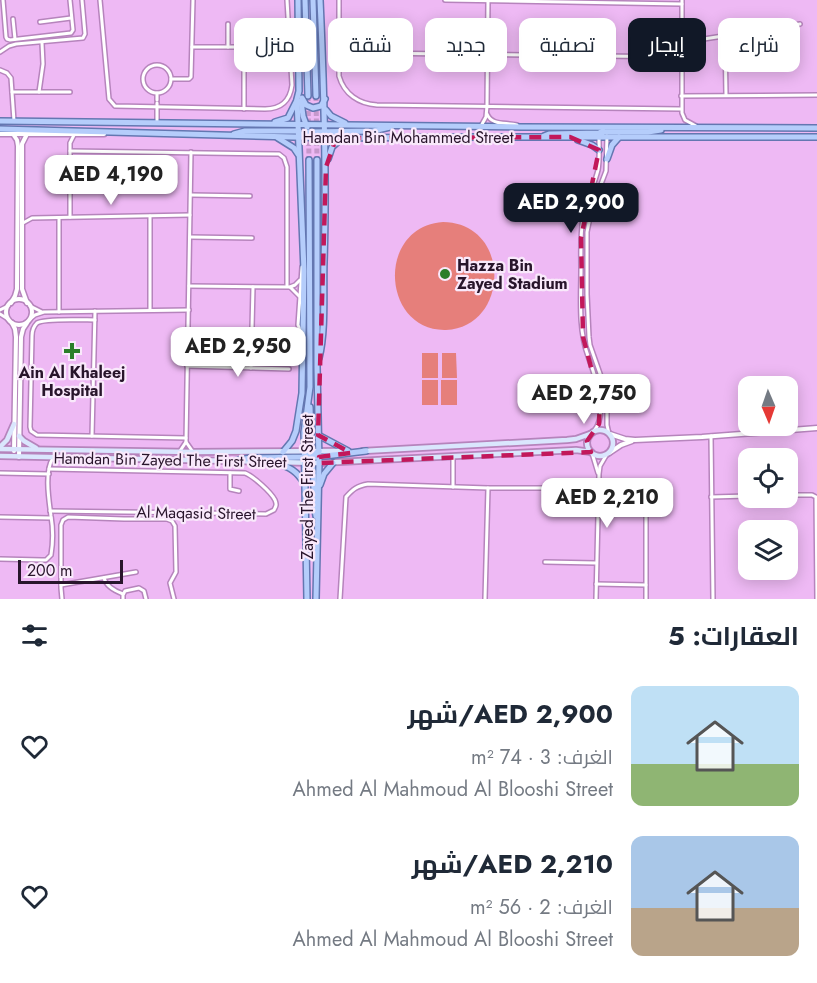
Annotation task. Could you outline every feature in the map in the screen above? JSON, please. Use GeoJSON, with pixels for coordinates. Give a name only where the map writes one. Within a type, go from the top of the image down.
{"type":"FeatureCollection","features":[{"type":"Feature","properties":{"kind":"main road"},"geometry":{"type":"LineString","coordinates":[[298,0],[299,91],[308,129],[316,136],[325,131],[373,131],[394,126]]}},
{"type":"Feature","properties":{"kind":"main road"},"geometry":{"type":"LineString","coordinates":[[305,0],[308,96]]}},
{"type":"Feature","properties":{"kind":"main road"},"geometry":{"type":"LineString","coordinates":[[313,0],[315,96]]}},
{"type":"Feature","properties":{"kind":"main road"},"geometry":{"type":"LineString","coordinates":[[317,367],[322,345],[326,166],[320,0]]}},
{"type":"Feature","properties":{"kind":"main road"},"geometry":{"type":"LineString","coordinates":[[299,91],[304,103],[310,108],[319,107],[325,99]]}},
{"type":"Feature","properties":{"kind":"main road"},"geometry":{"type":"LineString","coordinates":[[272,123],[288,118],[299,91]]}},
{"type":"Feature","properties":{"kind":"main road"},"geometry":{"type":"LineString","coordinates":[[297,99],[303,254],[304,432]]}},
{"type":"Feature","properties":{"kind":"main road"},"geometry":{"type":"LineString","coordinates":[[325,109],[331,116],[349,125]]}},
{"type":"Feature","properties":{"kind":"main road","name":"Hamdan Bin Mohammed Street"},"geometry":{"type":"LineString","coordinates":[[0,121],[272,123],[298,131],[325,131],[349,125],[521,127],[599,132],[667,127],[817,128]]}},
{"type":"Feature","properties":{"kind":"main road"},"geometry":{"type":"LineString","coordinates":[[230,136],[245,131],[298,131],[302,135],[308,129]]}},
{"type":"Feature","properties":{"kind":"main road","name":"Hamdan Bin Mohammed Street"},"geometry":{"type":"LineString","coordinates":[[0,131],[273,136],[308,129],[325,131],[343,138],[570,137],[599,132],[607,132],[619,137],[817,137]]}},
{"type":"Feature","properties":{"kind":"main road"},"geometry":{"type":"LineString","coordinates":[[543,137],[552,134],[599,132]]}},
{"type":"Feature","properties":{"kind":"main road"},"geometry":{"type":"LineString","coordinates":[[273,136],[294,148],[300,156]]}},
{"type":"Feature","properties":{"kind":"main road"},"geometry":{"type":"LineString","coordinates":[[570,137],[588,143],[599,150]]}},
{"type":"Feature","properties":{"kind":"main road"},"geometry":{"type":"LineString","coordinates":[[607,159],[612,145],[619,137]]}},
{"type":"Feature","properties":{"kind":"main road"},"geometry":{"type":"LineString","coordinates":[[326,166],[332,147],[343,138]]}},
{"type":"Feature","properties":{"kind":"main road","name":"Zayed The First Street"},"geometry":{"type":"LineString","coordinates":[[309,160],[310,387],[304,432],[319,489],[316,599]]}},
{"type":"Feature","properties":{"kind":"main road","name":"Zayed The First Street"},"geometry":{"type":"LineString","coordinates":[[307,599],[305,484],[318,435],[317,160]]}},
{"type":"Feature","properties":{"kind":"main road"},"geometry":{"type":"LineString","coordinates":[[310,387],[313,505],[318,525]]}},
{"type":"Feature","properties":{"kind":"main road"},"geometry":{"type":"LineString","coordinates":[[283,452],[292,441],[296,431],[302,393]]}},
{"type":"Feature","properties":{"kind":"main road"},"geometry":{"type":"LineString","coordinates":[[0,448],[7,440],[14,424]]}},
{"type":"Feature","properties":{"kind":"main road"},"geometry":{"type":"LineString","coordinates":[[601,430],[610,434],[613,444],[608,454],[599,456],[588,449],[587,441],[592,433],[601,430]]}},
{"type":"Feature","properties":{"kind":"main road","name":"Hamdan Bin Zayed The First Street"},"geometry":{"type":"LineString","coordinates":[[0,456],[277,463],[348,451],[567,440],[592,433]]}},
{"type":"Feature","properties":{"kind":"main road"},"geometry":{"type":"LineString","coordinates":[[318,435],[348,451]]}},
{"type":"Feature","properties":{"kind":"main road"},"geometry":{"type":"LineString","coordinates":[[19,436],[39,450]]}},
{"type":"Feature","properties":{"kind":"main road","name":"Hamdan Bin Zayed The First Street"},"geometry":{"type":"LineString","coordinates":[[0,448],[283,452],[333,463],[576,450],[592,453]]}},
{"type":"Feature","properties":{"kind":"main road"},"geometry":{"type":"LineString","coordinates":[[236,461],[255,458],[312,457],[366,451]]}},
{"type":"Feature","properties":{"kind":"main road"},"geometry":{"type":"LineString","coordinates":[[277,463],[297,473],[305,484]]}},
{"type":"Feature","properties":{"kind":"main road"},"geometry":{"type":"LineString","coordinates":[[319,489],[324,474],[333,463]]}},
{"type":"Feature","properties":{"kind":"street"},"geometry":{"type":"LineString","coordinates":[[3,0],[6,38],[9,40],[70,34],[73,30],[70,0]]}},
{"type":"Feature","properties":{"kind":"street"},"geometry":{"type":"LineString","coordinates":[[0,52],[13,45],[84,37],[82,0]]}},
{"type":"Feature","properties":{"kind":"street"},"geometry":{"type":"LineString","coordinates":[[100,0],[110,102],[118,107],[157,103],[273,109],[284,104],[289,97],[292,88],[291,72]]}},
{"type":"Feature","properties":{"kind":"street"},"geometry":{"type":"LineString","coordinates":[[171,79],[191,78],[193,0]]}},
{"type":"Feature","properties":{"kind":"street"},"geometry":{"type":"LineString","coordinates":[[287,0],[288,18]]}},
{"type":"Feature","properties":{"kind":"street"},"geometry":{"type":"LineString","coordinates":[[339,0],[339,76],[354,97],[363,103],[681,109]]}},
{"type":"Feature","properties":{"kind":"street"},"geometry":{"type":"LineString","coordinates":[[445,0],[682,2],[682,18]]}},
{"type":"Feature","properties":{"kind":"street"},"geometry":{"type":"LineString","coordinates":[[488,0],[488,18]]}},
{"type":"Feature","properties":{"kind":"street"},"geometry":{"type":"LineString","coordinates":[[40,22],[71,18]]}},
{"type":"Feature","properties":{"kind":"street"},"geometry":{"type":"LineString","coordinates":[[13,19],[15,39]]}},
{"type":"Feature","properties":{"kind":"street"},"geometry":{"type":"LineString","coordinates":[[228,24],[228,47]]}},
{"type":"Feature","properties":{"kind":"street"},"geometry":{"type":"LineString","coordinates":[[39,92],[43,64],[42,42]]}},
{"type":"Feature","properties":{"kind":"street"},"geometry":{"type":"LineString","coordinates":[[192,47],[234,46]]}},
{"type":"Feature","properties":{"kind":"street"},"geometry":{"type":"LineString","coordinates":[[507,54],[628,56]]}},
{"type":"Feature","properties":{"kind":"street"},"geometry":{"type":"LineString","coordinates":[[154,65],[162,66],[169,71],[171,79],[167,89],[157,93],[149,90],[143,84],[143,76],[147,68],[154,65]]}},
{"type":"Feature","properties":{"kind":"street"},"geometry":{"type":"LineString","coordinates":[[0,70],[10,76],[14,121]]}},
{"type":"Feature","properties":{"kind":"street"},"geometry":{"type":"LineString","coordinates":[[244,72],[244,109]]}},
{"type":"Feature","properties":{"kind":"street"},"geometry":{"type":"LineString","coordinates":[[481,126],[485,119],[487,106],[487,72]]}},
{"type":"Feature","properties":{"kind":"street"},"geometry":{"type":"LineString","coordinates":[[681,72],[681,109],[685,120],[700,128]]}},
{"type":"Feature","properties":{"kind":"street"},"geometry":{"type":"LineString","coordinates":[[726,72],[726,96]]}},
{"type":"Feature","properties":{"kind":"street"},"geometry":{"type":"LineString","coordinates":[[12,92],[70,92]]}},
{"type":"Feature","properties":{"kind":"street"},"geometry":{"type":"LineString","coordinates":[[157,93],[157,123]]}},
{"type":"Feature","properties":{"kind":"street"},"geometry":{"type":"LineString","coordinates":[[681,96],[817,95]]}},
{"type":"Feature","properties":{"kind":"street"},"geometry":{"type":"LineString","coordinates":[[486,112],[492,122],[521,127]]}},
{"type":"Feature","properties":{"kind":"street"},"geometry":{"type":"LineString","coordinates":[[0,131],[13,134],[64,135],[122,132]]}},
{"type":"Feature","properties":{"kind":"street"},"geometry":{"type":"LineString","coordinates":[[592,433],[599,422],[600,400],[583,337],[581,238],[583,218],[597,173],[599,132]]}},
{"type":"Feature","properties":{"kind":"street"},"geometry":{"type":"LineString","coordinates":[[607,132],[605,176],[592,208],[587,232],[587,294],[589,337],[604,385],[607,425],[610,434],[635,440],[817,428]]}},
{"type":"Feature","properties":{"kind":"street"},"geometry":{"type":"LineString","coordinates":[[8,319],[6,312],[16,293],[18,146],[13,134]]}},
{"type":"Feature","properties":{"kind":"street"},"geometry":{"type":"LineString","coordinates":[[16,449],[19,436],[21,334],[32,314],[22,289],[22,144],[27,134]]}},
{"type":"Feature","properties":{"kind":"street"},"geometry":{"type":"LineString","coordinates":[[64,135],[70,143]]}},
{"type":"Feature","properties":{"kind":"street"},"geometry":{"type":"LineString","coordinates":[[70,218],[70,143],[74,135]]}},
{"type":"Feature","properties":{"kind":"street"},"geometry":{"type":"LineString","coordinates":[[70,151],[276,153],[284,158],[288,286],[299,296]]}},
{"type":"Feature","properties":{"kind":"street"},"geometry":{"type":"LineString","coordinates":[[192,152],[186,440],[193,452]]}},
{"type":"Feature","properties":{"kind":"street"},"geometry":{"type":"LineString","coordinates":[[191,195],[250,196]]}},
{"type":"Feature","properties":{"kind":"street"},"geometry":{"type":"LineString","coordinates":[[23,214],[32,218],[190,215]]}},
{"type":"Feature","properties":{"kind":"street"},"geometry":{"type":"LineString","coordinates":[[150,216],[150,310]]}},
{"type":"Feature","properties":{"kind":"street"},"geometry":{"type":"LineString","coordinates":[[22,223],[32,218]]}},
{"type":"Feature","properties":{"kind":"street"},"geometry":{"type":"LineString","coordinates":[[59,218],[59,312]]}},
{"type":"Feature","properties":{"kind":"street"},"geometry":{"type":"LineString","coordinates":[[190,237],[252,238]]}},
{"type":"Feature","properties":{"kind":"street"},"geometry":{"type":"LineString","coordinates":[[303,254],[298,325],[303,333]]}},
{"type":"Feature","properties":{"kind":"street"},"geometry":{"type":"LineString","coordinates":[[189,286],[288,286],[297,284],[300,280]]}},
{"type":"Feature","properties":{"kind":"street"},"geometry":{"type":"LineString","coordinates":[[251,368],[253,286]]}},
{"type":"Feature","properties":{"kind":"street"},"geometry":{"type":"LineString","coordinates":[[16,457],[14,424],[16,335],[12,323],[0,312],[10,304],[21,300],[44,312]]}},
{"type":"Feature","properties":{"kind":"street"},"geometry":{"type":"LineString","coordinates":[[12,323],[21,325],[44,312],[189,310]]}},
{"type":"Feature","properties":{"kind":"street"},"geometry":{"type":"LineString","coordinates":[[92,436],[95,311]]}},
{"type":"Feature","properties":{"kind":"street"},"geometry":{"type":"LineString","coordinates":[[95,320],[45,320],[37,323],[32,332],[31,431],[37,435],[186,440]]}},
{"type":"Feature","properties":{"kind":"street"},"geometry":{"type":"LineString","coordinates":[[187,366],[289,369]]}},
{"type":"Feature","properties":{"kind":"street"},"geometry":{"type":"LineString","coordinates":[[20,372],[24,376],[31,376]]}},
{"type":"Feature","properties":{"kind":"street"},"geometry":{"type":"LineString","coordinates":[[20,386],[24,382],[31,382]]}},
{"type":"Feature","properties":{"kind":"street"},"geometry":{"type":"LineString","coordinates":[[711,436],[713,599]]}},
{"type":"Feature","properties":{"kind":"street"},"geometry":{"type":"LineString","coordinates":[[179,451],[186,440]]}},
{"type":"Feature","properties":{"kind":"street"},"geometry":{"type":"LineString","coordinates":[[596,599],[600,466],[608,454],[621,445],[635,440]]}},
{"type":"Feature","properties":{"kind":"street"},"geometry":{"type":"LineString","coordinates":[[592,453],[599,474]]}},
{"type":"Feature","properties":{"kind":"street"},"geometry":{"type":"LineString","coordinates":[[453,456],[453,487]]}},
{"type":"Feature","properties":{"kind":"street"},"geometry":{"type":"LineString","coordinates":[[41,457],[49,469]]}},
{"type":"Feature","properties":{"kind":"street"},"geometry":{"type":"LineString","coordinates":[[0,559],[42,560],[49,558],[52,551],[49,469],[53,457]]}},
{"type":"Feature","properties":{"kind":"street","name":"Al Maqasid Street"},"geometry":{"type":"LineString","coordinates":[[0,473],[49,469],[245,473],[252,476],[276,504],[274,510],[266,514],[50,510]]}},
{"type":"Feature","properties":{"kind":"street"},"geometry":{"type":"LineString","coordinates":[[230,472],[230,489],[239,491]]}},
{"type":"Feature","properties":{"kind":"street"},"geometry":{"type":"LineString","coordinates":[[340,599],[346,497],[359,486],[368,484],[488,488],[598,488]]}},
{"type":"Feature","properties":{"kind":"street"},"geometry":{"type":"LineString","coordinates":[[646,486],[646,599]]}},
{"type":"Feature","properties":{"kind":"street"},"geometry":{"type":"LineString","coordinates":[[485,599],[488,488]]}},
{"type":"Feature","properties":{"kind":"street"},"geometry":{"type":"LineString","coordinates":[[798,495],[813,495],[816,499],[817,599]]}},
{"type":"Feature","properties":{"kind":"street"},"geometry":{"type":"LineString","coordinates":[[711,497],[738,496]]}},
{"type":"Feature","properties":{"kind":"street"},"geometry":{"type":"LineString","coordinates":[[0,517],[51,518]]}},
{"type":"Feature","properties":{"kind":"street"},"geometry":{"type":"LineString","coordinates":[[62,599],[61,525],[68,517],[169,519],[173,522],[176,572],[170,583],[174,599]]}},
{"type":"Feature","properties":{"kind":"street"},"geometry":{"type":"LineString","coordinates":[[544,562],[596,563]]}},
{"type":"Feature","properties":{"kind":"street"},"geometry":{"type":"LineString","coordinates":[[61,585],[136,572]]}},
{"type":"Feature","properties":{"kind":"street"},"geometry":{"type":"LineString","coordinates":[[104,578],[104,581],[112,588],[123,594]]}},
{"type":"Feature","properties":{"kind":"street"},"geometry":{"type":"LineString","coordinates":[[596,584],[646,585]]}},
{"type":"Feature","properties":{"kind":"street"},"geometry":{"type":"LineString","coordinates":[[123,594],[140,588],[144,591],[146,599]]}},
{"type":"Feature","properties":{"kind":"street"},"geometry":{"type":"LineString","coordinates":[[123,594],[123,599]]}},
{"type":"Feature","properties":{"kind":"highlighted area"},"geometry":{"type":"Polygon","coordinates":[[[570,137],[599,150],[581,238],[583,337],[600,401],[599,424],[587,441],[591,452],[333,463],[319,463],[319,457],[351,453],[318,435],[326,167],[334,144],[343,138],[570,137]]]}},
{"type":"Feature","properties":{"kind":"shaded area","name":"Hazza Bin Zayed Stadium"},"geometry":{"type":"Polygon","coordinates":[[[443,222],[466,227],[482,239],[491,256],[494,275],[491,295],[482,312],[467,325],[446,330],[425,326],[409,315],[399,298],[395,279],[397,259],[406,241],[421,228],[443,222]]]}},
{"type":"Feature","properties":{"kind":"shaded area"},"geometry":{"type":"Polygon","coordinates":[[[422,353],[438,353],[438,378],[422,378],[422,353]]]}},
{"type":"Feature","properties":{"kind":"shaded area"},"geometry":{"type":"Polygon","coordinates":[[[442,353],[456,353],[457,378],[442,378],[442,353]]]}},
{"type":"Feature","properties":{"kind":"shaded area"},"geometry":{"type":"Polygon","coordinates":[[[422,380],[438,380],[438,405],[422,405],[422,380]]]}},
{"type":"Feature","properties":{"kind":"shaded area"},"geometry":{"type":"Polygon","coordinates":[[[441,380],[457,380],[457,405],[441,405],[441,380]]]}},
{"type":"Feature","properties":{"kind":"tunnel"},"geometry":{"type":"LineString","coordinates":[[308,96],[309,160]]}},
{"type":"Feature","properties":{"kind":"tunnel"},"geometry":{"type":"LineString","coordinates":[[316,96],[317,160]]}},
{"type":"Feature","properties":{"kind":"place","name":"Hazza Bin Zayed Stadium"},"geometry":{"type":"Point","coordinates":[445,274]}},
{"type":"Feature","properties":{"kind":"place","name":"Ain Al Khaleej Hospital"},"geometry":{"type":"Point","coordinates":[72,351]}}]}
